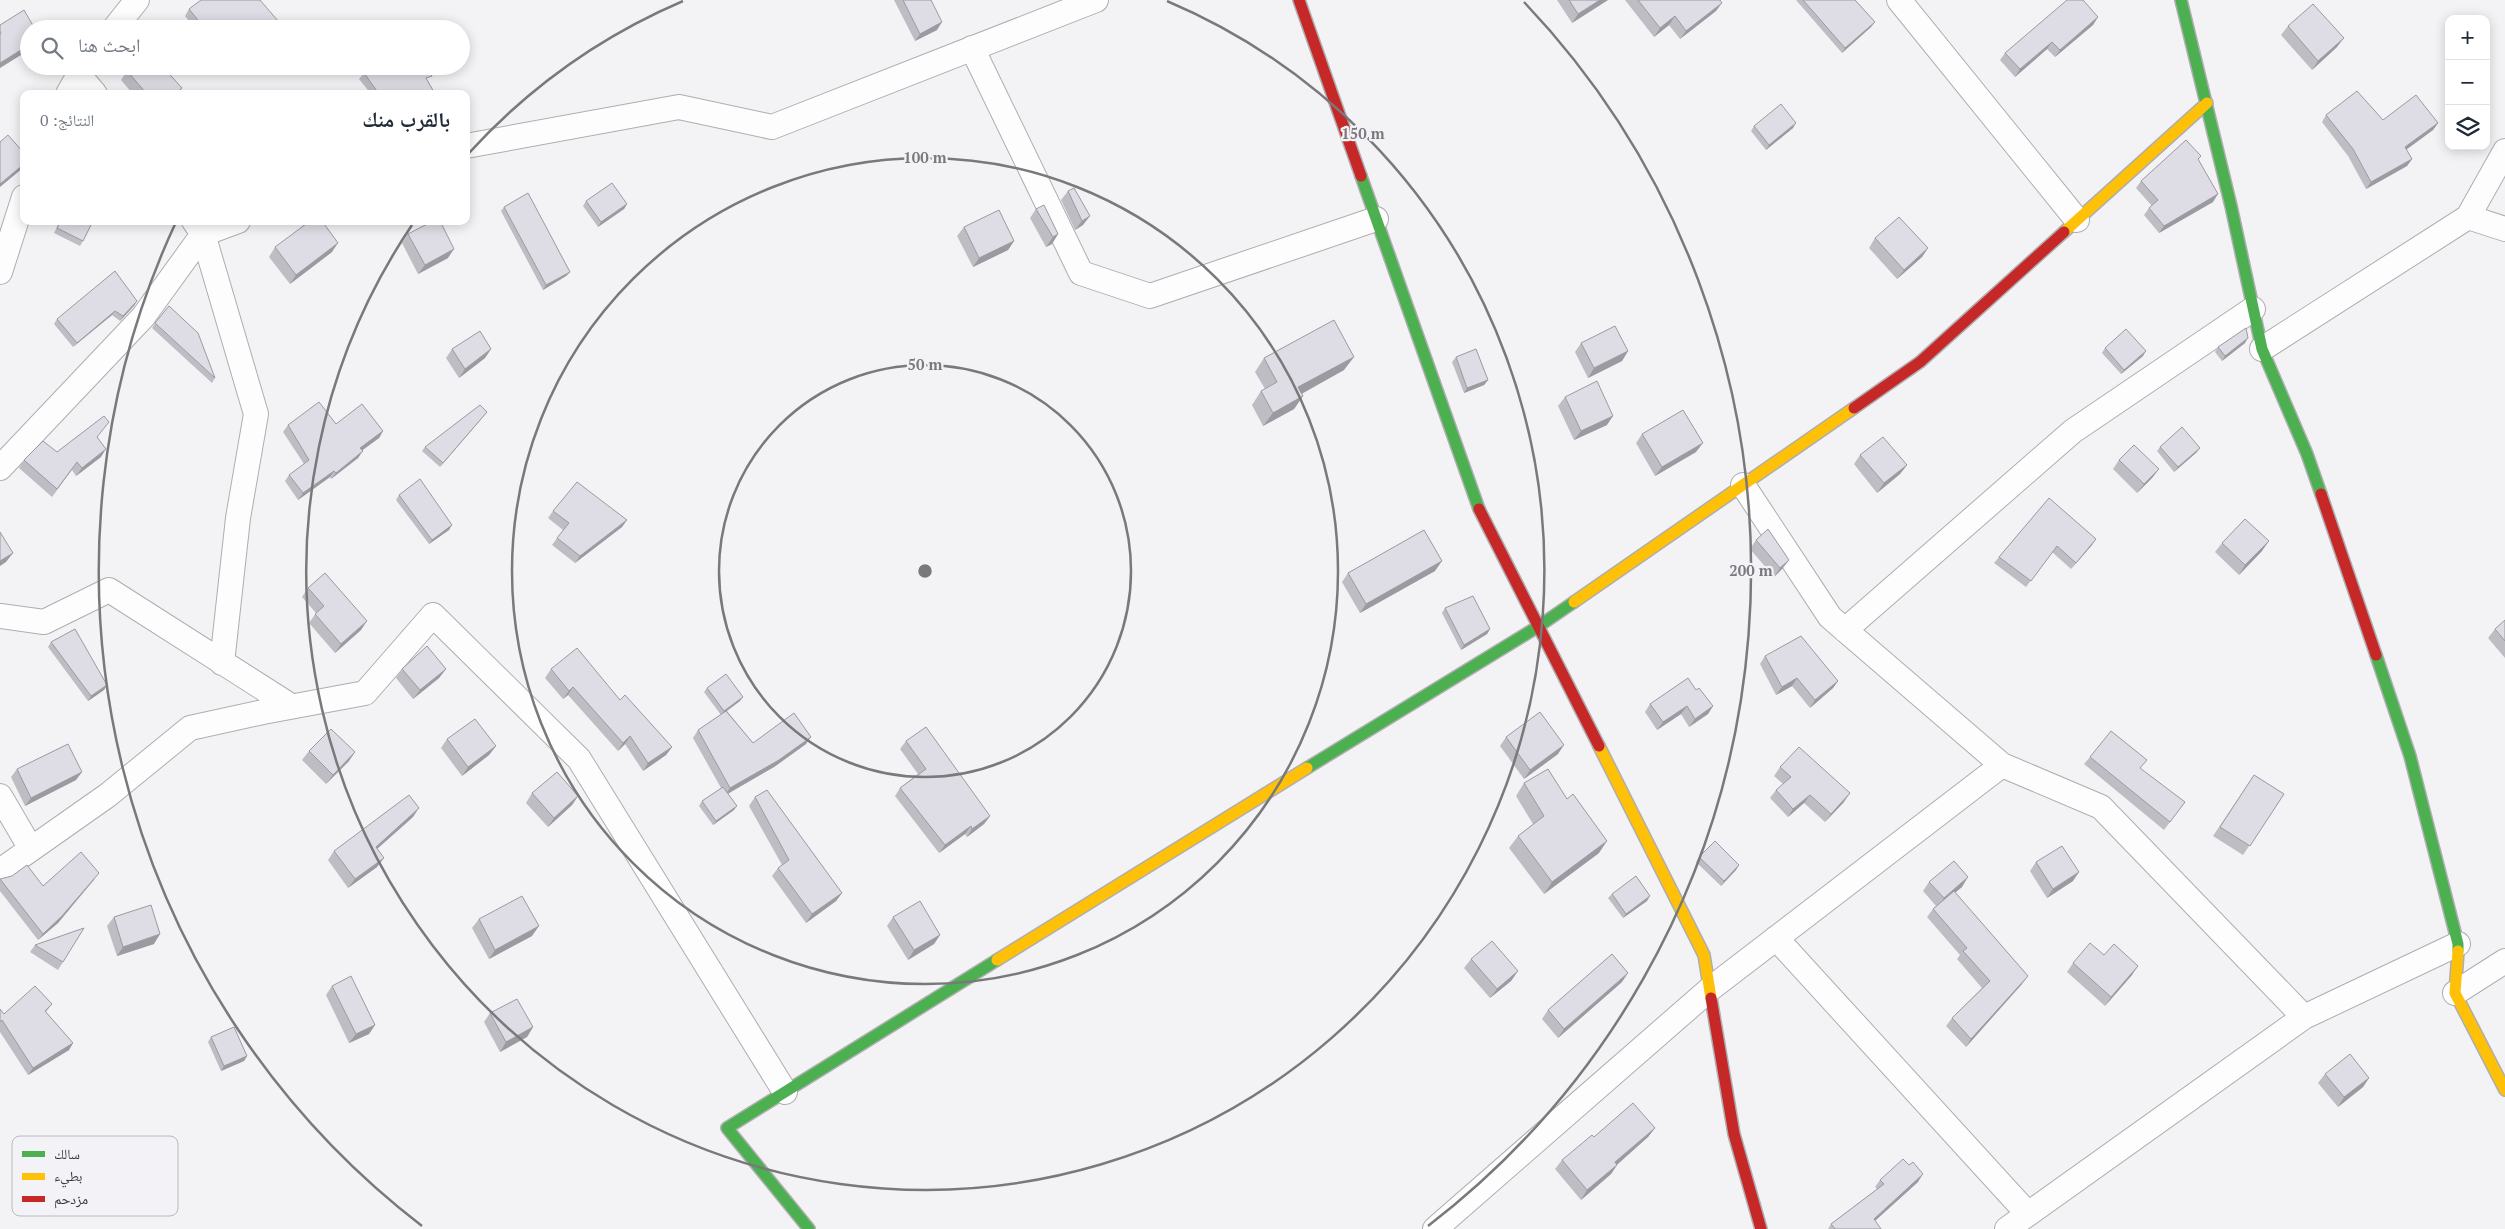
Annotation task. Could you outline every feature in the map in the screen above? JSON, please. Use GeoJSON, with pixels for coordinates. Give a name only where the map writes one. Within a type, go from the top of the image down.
{"type":"FeatureCollection","features":[{"type":"Feature","properties":{"kind":"street"},"geometry":{"type":"LineString","coordinates":[[121,20],[137,0]]}},
{"type":"Feature","properties":{"kind":"street"},"geometry":{"type":"LineString","coordinates":[[470,145],[679,106],[772,127],[1096,0]]}},
{"type":"Feature","properties":{"kind":"street"},"geometry":{"type":"LineString","coordinates":[[1299,0],[1473,496],[1704,955],[1734,1134],[1761,1229]]}},
{"type":"Feature","properties":{"kind":"street"},"geometry":{"type":"LineString","coordinates":[[1899,0],[2078,220]]}},
{"type":"Feature","properties":{"kind":"street"},"geometry":{"type":"LineString","coordinates":[[2181,0],[2207,103],[2262,349],[2307,454],[2410,756],[2458,944],[2455,993],[2505,1090]]}},
{"type":"Feature","properties":{"kind":"street"},"geometry":{"type":"LineString","coordinates":[[972,48],[1081,273],[1150,296],[1376,219]]}},
{"type":"Feature","properties":{"kind":"street"},"geometry":{"type":"LineString","coordinates":[[77,78],[90,90]]}},
{"type":"Feature","properties":{"kind":"street"},"geometry":{"type":"LineString","coordinates":[[809,1229],[728,1128],[1191,838],[1539,626],[1920,362],[2207,103]]}},
{"type":"Feature","properties":{"kind":"street"},"geometry":{"type":"LineString","coordinates":[[2262,349],[2468,217],[2505,151]]}},
{"type":"Feature","properties":{"kind":"street"},"geometry":{"type":"LineString","coordinates":[[0,272],[20,210]]}},
{"type":"Feature","properties":{"kind":"street"},"geometry":{"type":"LineString","coordinates":[[2468,217],[2505,229]]}},
{"type":"Feature","properties":{"kind":"street"},"geometry":{"type":"LineString","coordinates":[[0,468],[143,317],[199,228],[216,225]]}},
{"type":"Feature","properties":{"kind":"street"},"geometry":{"type":"LineString","coordinates":[[199,228],[256,414],[238,518],[222,662]]}},
{"type":"Feature","properties":{"kind":"street"},"geometry":{"type":"LineString","coordinates":[[1845,630],[2074,431],[2253,309]]}},
{"type":"Feature","properties":{"kind":"street"},"geometry":{"type":"LineString","coordinates":[[1743,484],[1830,617],[2002,765],[2101,808],[2304,1017]]}},
{"type":"Feature","properties":{"kind":"street"},"geometry":{"type":"LineString","coordinates":[[0,616],[44,622],[109,590],[291,706]]}},
{"type":"Feature","properties":{"kind":"street"},"geometry":{"type":"LineString","coordinates":[[0,871],[108,795],[190,728],[291,706],[365,693],[433,615],[579,759],[785,1092]]}},
{"type":"Feature","properties":{"kind":"street"},"geometry":{"type":"LineString","coordinates":[[1435,1229],[1710,989],[2002,765]]}},
{"type":"Feature","properties":{"kind":"street"},"geometry":{"type":"LineString","coordinates":[[0,796],[31,849]]}},
{"type":"Feature","properties":{"kind":"street"},"geometry":{"type":"LineString","coordinates":[[1776,938],[2028,1214]]}},
{"type":"Feature","properties":{"kind":"street"},"geometry":{"type":"LineString","coordinates":[[2007,1229],[2304,1017],[2458,944]]}},
{"type":"Feature","properties":{"kind":"street"},"geometry":{"type":"LineString","coordinates":[[2455,993],[2505,961]]}},
{"type":"Feature","properties":{"kind":"building"},"geometry":{"type":"Polygon","coordinates":[[[201,0],[260,0],[277,20],[198,20],[189,9],[201,0]]]}},
{"type":"Feature","properties":{"kind":"building"},"geometry":{"type":"Polygon","coordinates":[[[903,0],[931,0],[942,22],[920,34],[903,0]]]}},
{"type":"Feature","properties":{"kind":"building"},"geometry":{"type":"Polygon","coordinates":[[[1569,0],[1600,0],[1578,14],[1569,0]]]}},
{"type":"Feature","properties":{"kind":"building"},"geometry":{"type":"Polygon","coordinates":[[[1638,0],[1720,0],[1722,3],[1686,31],[1675,16],[1660,28],[1638,0]]]}},
{"type":"Feature","properties":{"kind":"building"},"geometry":{"type":"Polygon","coordinates":[[[1803,0],[1855,0],[1875,22],[1845,48],[1803,0]]]}},
{"type":"Feature","properties":{"kind":"building"},"geometry":{"type":"Polygon","coordinates":[[[2067,0],[2083,0],[2098,17],[2060,50],[2052,42],[2020,69],[2005,53],[2067,0]]]}},
{"type":"Feature","properties":{"kind":"building"},"geometry":{"type":"Polygon","coordinates":[[[2313,4],[2344,38],[2318,61],[2288,26],[2313,4]]]}},
{"type":"Feature","properties":{"kind":"building"},"geometry":{"type":"Polygon","coordinates":[[[24,10],[30,20],[20,20],[20,51],[0,63],[1,33],[0,25],[24,10]]]}},
{"type":"Feature","properties":{"kind":"building"},"geometry":{"type":"Polygon","coordinates":[[[130,75],[170,75],[182,88],[180,90],[144,90],[130,75]]]}},
{"type":"Feature","properties":{"kind":"building"},"geometry":{"type":"Polygon","coordinates":[[[365,75],[432,76],[426,78],[433,90],[376,90],[365,75]]]}},
{"type":"Feature","properties":{"kind":"building"},"geometry":{"type":"Polygon","coordinates":[[[2357,91],[2383,120],[2416,95],[2438,123],[2405,147],[2412,159],[2371,182],[2353,149],[2326,115],[2357,91]]]}},
{"type":"Feature","properties":{"kind":"building"},"geometry":{"type":"Polygon","coordinates":[[[1781,104],[1796,123],[1769,145],[1754,126],[1781,104]]]}},
{"type":"Feature","properties":{"kind":"building"},"geometry":{"type":"Polygon","coordinates":[[[8,135],[20,148],[20,167],[0,184],[0,142],[8,135]]]}},
{"type":"Feature","properties":{"kind":"building"},"geometry":{"type":"Polygon","coordinates":[[[2186,140],[2201,156],[2198,159],[2218,194],[2164,226],[2149,208],[2158,200],[2141,181],[2186,140]]]}},
{"type":"Feature","properties":{"kind":"building"},"geometry":{"type":"Polygon","coordinates":[[[612,183],[627,204],[601,222],[586,201],[612,183]]]}},
{"type":"Feature","properties":{"kind":"building"},"geometry":{"type":"Polygon","coordinates":[[[1074,188],[1090,216],[1082,221],[1068,191],[1074,188]]]}},
{"type":"Feature","properties":{"kind":"building"},"geometry":{"type":"Polygon","coordinates":[[[528,193],[570,272],[546,285],[504,207],[528,193]]]}},
{"type":"Feature","properties":{"kind":"building"},"geometry":{"type":"Polygon","coordinates":[[[1044,205],[1058,234],[1053,237],[1036,209],[1044,205]]]}},
{"type":"Feature","properties":{"kind":"building"},"geometry":{"type":"Polygon","coordinates":[[[999,210],[1014,241],[979,258],[964,227],[999,210]]]}},
{"type":"Feature","properties":{"kind":"building"},"geometry":{"type":"Polygon","coordinates":[[[1899,217],[1928,248],[1904,270],[1875,238],[1899,217]]]}},
{"type":"Feature","properties":{"kind":"building"},"geometry":{"type":"Polygon","coordinates":[[[59,225],[91,225],[83,241],[57,228],[59,225]]]}},
{"type":"Feature","properties":{"kind":"building"},"geometry":{"type":"Polygon","coordinates":[[[305,225],[325,225],[338,243],[296,275],[275,247],[305,225]]]}},
{"type":"Feature","properties":{"kind":"building"},"geometry":{"type":"Polygon","coordinates":[[[425,225],[442,225],[454,249],[425,265],[408,234],[425,225]]]}},
{"type":"Feature","properties":{"kind":"building"},"geometry":{"type":"Polygon","coordinates":[[[115,271],[137,301],[123,316],[115,311],[77,343],[57,319],[115,271]]]}},
{"type":"Feature","properties":{"kind":"building"},"geometry":{"type":"Polygon","coordinates":[[[169,306],[198,333],[215,378],[155,323],[169,306]]]}},
{"type":"Feature","properties":{"kind":"building"},"geometry":{"type":"Polygon","coordinates":[[[1334,320],[1354,357],[1298,387],[1303,396],[1273,413],[1261,391],[1277,382],[1264,358],[1334,320]]]}},
{"type":"Feature","properties":{"kind":"building"},"geometry":{"type":"Polygon","coordinates":[[[1615,326],[1628,351],[1594,368],[1581,343],[1615,326]]]}},
{"type":"Feature","properties":{"kind":"building"},"geometry":{"type":"Polygon","coordinates":[[[2246,328],[2248,338],[2225,356],[2218,347],[2246,328]]]}},
{"type":"Feature","properties":{"kind":"building"},"geometry":{"type":"Polygon","coordinates":[[[2126,329],[2146,351],[2124,370],[2105,348],[2126,329]]]}},
{"type":"Feature","properties":{"kind":"building"},"geometry":{"type":"Polygon","coordinates":[[[480,331],[491,349],[465,369],[452,349],[480,331]]]}},
{"type":"Feature","properties":{"kind":"building"},"geometry":{"type":"Polygon","coordinates":[[[1476,349],[1488,380],[1467,388],[1456,357],[1476,349]]]}},
{"type":"Feature","properties":{"kind":"building"},"geometry":{"type":"Polygon","coordinates":[[[1597,381],[1613,416],[1581,431],[1565,397],[1597,381]]]}},
{"type":"Feature","properties":{"kind":"building"},"geometry":{"type":"Polygon","coordinates":[[[319,402],[336,424],[362,404],[383,431],[360,448],[363,451],[336,473],[334,471],[303,493],[289,475],[309,460],[288,425],[319,402]]]}},
{"type":"Feature","properties":{"kind":"building"},"geometry":{"type":"Polygon","coordinates":[[[480,405],[487,412],[443,463],[425,447],[480,405]]]}},
{"type":"Feature","properties":{"kind":"building"},"geometry":{"type":"Polygon","coordinates":[[[1683,410],[1703,443],[1662,467],[1642,434],[1683,410]]]}},
{"type":"Feature","properties":{"kind":"building"},"geometry":{"type":"Polygon","coordinates":[[[104,416],[109,422],[97,437],[106,449],[82,468],[77,462],[57,489],[24,460],[43,441],[57,452],[104,416]]]}},
{"type":"Feature","properties":{"kind":"building"},"geometry":{"type":"Polygon","coordinates":[[[2182,427],[2200,448],[2178,467],[2160,447],[2182,427]]]}},
{"type":"Feature","properties":{"kind":"building"},"geometry":{"type":"Polygon","coordinates":[[[1883,437],[1907,465],[1884,483],[1860,455],[1883,437]]]}},
{"type":"Feature","properties":{"kind":"building"},"geometry":{"type":"Polygon","coordinates":[[[2134,445],[2159,469],[2144,484],[2119,460],[2134,445]]]}},
{"type":"Feature","properties":{"kind":"building"},"geometry":{"type":"Polygon","coordinates":[[[420,479],[452,525],[432,540],[399,495],[420,479]]]}},
{"type":"Feature","properties":{"kind":"building"},"geometry":{"type":"Polygon","coordinates":[[[577,482],[627,520],[580,556],[557,538],[569,523],[553,511],[577,482]]]}},
{"type":"Feature","properties":{"kind":"building"},"geometry":{"type":"Polygon","coordinates":[[[2049,498],[2096,539],[2076,563],[2057,546],[2031,581],[1999,557],[2049,498]]]}},
{"type":"Feature","properties":{"kind":"building"},"geometry":{"type":"Polygon","coordinates":[[[2245,519],[2269,541],[2245,565],[2222,543],[2245,519]]]}},
{"type":"Feature","properties":{"kind":"building"},"geometry":{"type":"Polygon","coordinates":[[[1768,529],[1789,560],[1780,568],[1756,540],[1768,529]]]}},
{"type":"Feature","properties":{"kind":"building"},"geometry":{"type":"Polygon","coordinates":[[[1424,530],[1442,561],[1366,604],[1348,573],[1424,530]]]}},
{"type":"Feature","properties":{"kind":"building"},"geometry":{"type":"Polygon","coordinates":[[[0,532],[13,553],[0,561],[0,532]]]}},
{"type":"Feature","properties":{"kind":"building"},"geometry":{"type":"Polygon","coordinates":[[[325,573],[367,621],[341,644],[315,614],[324,606],[308,588],[325,573]]]}},
{"type":"Feature","properties":{"kind":"building"},"geometry":{"type":"Polygon","coordinates":[[[1473,596],[1490,629],[1464,645],[1445,608],[1473,596]]]}},
{"type":"Feature","properties":{"kind":"building"},"geometry":{"type":"Polygon","coordinates":[[[2505,620],[2505,641],[2495,629],[2505,620]]]}},
{"type":"Feature","properties":{"kind":"building"},"geometry":{"type":"Polygon","coordinates":[[[75,629],[107,685],[91,696],[51,642],[75,629]]]}},
{"type":"Feature","properties":{"kind":"building"},"geometry":{"type":"Polygon","coordinates":[[[1801,636],[1838,681],[1815,700],[1797,678],[1782,687],[1765,656],[1801,636]]]}},
{"type":"Feature","properties":{"kind":"building"},"geometry":{"type":"Polygon","coordinates":[[[427,646],[446,669],[420,690],[402,669],[427,646]]]}},
{"type":"Feature","properties":{"kind":"building"},"geometry":{"type":"Polygon","coordinates":[[[577,648],[620,700],[625,695],[672,747],[648,763],[630,736],[623,743],[573,687],[569,691],[551,669],[577,648]]]}},
{"type":"Feature","properties":{"kind":"building"},"geometry":{"type":"Polygon","coordinates":[[[726,674],[743,697],[724,711],[707,688],[726,674]]]}},
{"type":"Feature","properties":{"kind":"building"},"geometry":{"type":"Polygon","coordinates":[[[1688,678],[1696,690],[1699,688],[1713,706],[1695,719],[1687,706],[1663,722],[1650,704],[1688,678]]]}},
{"type":"Feature","properties":{"kind":"building"},"geometry":{"type":"Polygon","coordinates":[[[726,711],[753,743],[794,713],[811,737],[779,760],[730,788],[698,730],[726,711]]]}},
{"type":"Feature","properties":{"kind":"building"},"geometry":{"type":"Polygon","coordinates":[[[1540,712],[1564,745],[1530,770],[1506,737],[1540,712]]]}},
{"type":"Feature","properties":{"kind":"building"},"geometry":{"type":"Polygon","coordinates":[[[475,719],[496,746],[468,767],[447,739],[475,719]]]}},
{"type":"Feature","properties":{"kind":"building"},"geometry":{"type":"Polygon","coordinates":[[[926,727],[990,816],[972,829],[971,826],[945,845],[900,788],[926,769],[906,741],[926,727]]]}},
{"type":"Feature","properties":{"kind":"building"},"geometry":{"type":"Polygon","coordinates":[[[331,729],[355,752],[333,775],[309,751],[331,729]]]}},
{"type":"Feature","properties":{"kind":"building"},"geometry":{"type":"Polygon","coordinates":[[[2111,731],[2147,760],[2140,768],[2185,802],[2170,822],[2090,757],[2111,731]]]}},
{"type":"Feature","properties":{"kind":"building"},"geometry":{"type":"Polygon","coordinates":[[[68,744],[82,772],[31,798],[17,769],[68,744]]]}},
{"type":"Feature","properties":{"kind":"building"},"geometry":{"type":"Polygon","coordinates":[[[1799,747],[1850,793],[1831,814],[1810,795],[1793,809],[1776,790],[1791,777],[1780,767],[1799,747]]]}},
{"type":"Feature","properties":{"kind":"building"},"geometry":{"type":"Polygon","coordinates":[[[1548,769],[1567,799],[1573,794],[1607,841],[1552,882],[1518,836],[1544,816],[1524,783],[1548,769]]]}},
{"type":"Feature","properties":{"kind":"building"},"geometry":{"type":"Polygon","coordinates":[[[557,772],[578,796],[554,818],[532,793],[557,772]]]}},
{"type":"Feature","properties":{"kind":"building"},"geometry":{"type":"Polygon","coordinates":[[[2254,775],[2284,794],[2250,846],[2220,827],[2254,775]]]}},
{"type":"Feature","properties":{"kind":"building"},"geometry":{"type":"Polygon","coordinates":[[[723,787],[737,806],[716,821],[702,801],[723,787]]]}},
{"type":"Feature","properties":{"kind":"building"},"geometry":{"type":"Polygon","coordinates":[[[767,790],[842,893],[812,914],[778,868],[789,860],[755,797],[767,790]]]}},
{"type":"Feature","properties":{"kind":"building"},"geometry":{"type":"Polygon","coordinates":[[[409,795],[419,808],[376,847],[384,858],[355,879],[334,851],[409,795]]]}},
{"type":"Feature","properties":{"kind":"building"},"geometry":{"type":"Polygon","coordinates":[[[1715,841],[1739,865],[1724,881],[1699,857],[1715,841]]]}},
{"type":"Feature","properties":{"kind":"building"},"geometry":{"type":"Polygon","coordinates":[[[2062,846],[2079,872],[2053,889],[2036,862],[2062,846]]]}},
{"type":"Feature","properties":{"kind":"building"},"geometry":{"type":"Polygon","coordinates":[[[81,852],[99,873],[62,916],[43,934],[0,879],[12,876],[27,865],[43,886],[81,852]]]}},
{"type":"Feature","properties":{"kind":"building"},"geometry":{"type":"Polygon","coordinates":[[[1954,861],[1968,877],[1944,898],[1929,882],[1954,861]]]}},
{"type":"Feature","properties":{"kind":"building"},"geometry":{"type":"Polygon","coordinates":[[[1636,876],[1650,896],[1626,914],[1612,894],[1636,876]]]}},
{"type":"Feature","properties":{"kind":"building"},"geometry":{"type":"Polygon","coordinates":[[[1954,891],[2028,976],[1971,1039],[1952,1018],[1990,981],[1963,951],[1967,948],[1933,909],[1954,891]]]}},
{"type":"Feature","properties":{"kind":"building"},"geometry":{"type":"Polygon","coordinates":[[[522,896],[539,926],[495,950],[479,919],[522,896]]]}},
{"type":"Feature","properties":{"kind":"building"},"geometry":{"type":"Polygon","coordinates":[[[920,901],[940,935],[914,950],[893,917],[920,901]]]}},
{"type":"Feature","properties":{"kind":"building"},"geometry":{"type":"Polygon","coordinates":[[[151,905],[160,934],[123,947],[114,917],[151,905]]]}},
{"type":"Feature","properties":{"kind":"building"},"geometry":{"type":"Polygon","coordinates":[[[84,928],[63,962],[35,945],[84,928]]]}},
{"type":"Feature","properties":{"kind":"building"},"geometry":{"type":"Polygon","coordinates":[[[1492,941],[1518,971],[1497,989],[1471,959],[1492,941]]]}},
{"type":"Feature","properties":{"kind":"building"},"geometry":{"type":"Polygon","coordinates":[[[2090,943],[2104,955],[2114,944],[2138,966],[2111,997],[2073,963],[2090,943]]]}},
{"type":"Feature","properties":{"kind":"building"},"geometry":{"type":"Polygon","coordinates":[[[1612,954],[1628,973],[1564,1029],[1548,1010],[1612,954]]]}},
{"type":"Feature","properties":{"kind":"building"},"geometry":{"type":"Polygon","coordinates":[[[351,976],[375,1025],[356,1034],[332,986],[351,976]]]}},
{"type":"Feature","properties":{"kind":"building"},"geometry":{"type":"Polygon","coordinates":[[[35,986],[52,1004],[45,1011],[73,1043],[33,1068],[2,1020],[0,1022],[0,1009],[4,1014],[35,986]]]}},
{"type":"Feature","properties":{"kind":"building"},"geometry":{"type":"Polygon","coordinates":[[[517,999],[533,1027],[506,1042],[490,1013],[517,999]]]}},
{"type":"Feature","properties":{"kind":"building"},"geometry":{"type":"Polygon","coordinates":[[[234,1027],[247,1056],[224,1066],[211,1037],[234,1027]]]}},
{"type":"Feature","properties":{"kind":"building"},"geometry":{"type":"Polygon","coordinates":[[[2350,1054],[2369,1078],[2344,1097],[2325,1074],[2350,1054]]]}},
{"type":"Feature","properties":{"kind":"building"},"geometry":{"type":"Polygon","coordinates":[[[1633,1103],[1655,1128],[1615,1162],[1617,1165],[1587,1190],[1562,1160],[1592,1135],[1594,1137],[1633,1103]]]}},
{"type":"Feature","properties":{"kind":"building"},"geometry":{"type":"Polygon","coordinates":[[[1903,1159],[1909,1165],[1913,1162],[1923,1174],[1874,1219],[1881,1229],[1835,1229],[1831,1224],[1884,1184],[1880,1180],[1903,1159]]]}},
{"type":"Feature","properties":{"kind":"traffic: fast"},"geometry":{"type":"LineString","coordinates":[[2181,0],[2231,206],[2262,349],[2307,454],[2321,494]]}},
{"type":"Feature","properties":{"kind":"traffic: fast"},"geometry":{"type":"LineString","coordinates":[[1361,176],[1479,509]]}},
{"type":"Feature","properties":{"kind":"traffic: fast"},"geometry":{"type":"LineString","coordinates":[[1307,768],[1539,626],[1574,602]]}},
{"type":"Feature","properties":{"kind":"traffic: fast"},"geometry":{"type":"LineString","coordinates":[[2376,655],[2410,756],[2458,944],[2458,951]]}},
{"type":"Feature","properties":{"kind":"traffic: fast"},"geometry":{"type":"LineString","coordinates":[[809,1229],[727,1128],[997,960]]}},
{"type":"Feature","properties":{"kind":"traffic: slow"},"geometry":{"type":"LineString","coordinates":[[2064,232],[2207,103]]}},
{"type":"Feature","properties":{"kind":"traffic: slow"},"geometry":{"type":"LineString","coordinates":[[1574,602],[1854,408]]}},
{"type":"Feature","properties":{"kind":"traffic: slow"},"geometry":{"type":"LineString","coordinates":[[1599,746],[1704,955],[1711,998]]}},
{"type":"Feature","properties":{"kind":"traffic: slow"},"geometry":{"type":"LineString","coordinates":[[997,960],[1307,768]]}},
{"type":"Feature","properties":{"kind":"traffic: slow"},"geometry":{"type":"LineString","coordinates":[[2458,951],[2455,993],[2505,1090]]}},
{"type":"Feature","properties":{"kind":"traffic: jam"},"geometry":{"type":"LineString","coordinates":[[1299,0],[1361,176]]}},
{"type":"Feature","properties":{"kind":"traffic: jam"},"geometry":{"type":"LineString","coordinates":[[1854,408],[1920,362],[2064,232]]}},
{"type":"Feature","properties":{"kind":"traffic: jam"},"geometry":{"type":"LineString","coordinates":[[2321,494],[2376,655]]}},
{"type":"Feature","properties":{"kind":"traffic: jam"},"geometry":{"type":"LineString","coordinates":[[1479,509],[1599,746]]}},
{"type":"Feature","properties":{"kind":"traffic: jam"},"geometry":{"type":"LineString","coordinates":[[1711,998],[1734,1134],[1761,1229]]}}]}
